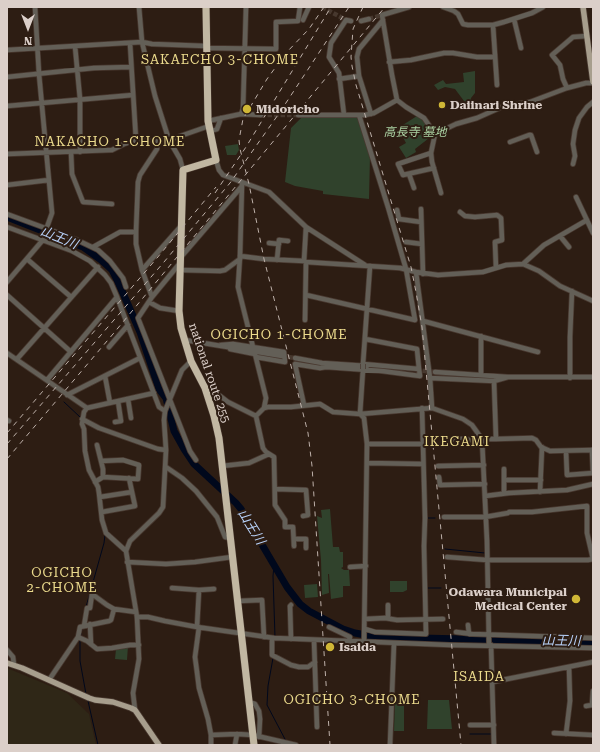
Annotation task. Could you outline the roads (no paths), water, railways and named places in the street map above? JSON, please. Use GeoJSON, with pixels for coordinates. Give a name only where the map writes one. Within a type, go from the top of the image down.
{"type":"FeatureCollection","features":[{"type":"Feature","properties":{"kind":"highway"},"geometry":{"type":"LineString","coordinates":[[183,170],[216,160],[209,126],[206,7]]}},
{"type":"Feature","properties":{"kind":"highway","name":"national route 255"},"geometry":{"type":"LineString","coordinates":[[183,170],[179,311],[181,328],[191,361],[206,388],[214,416],[222,466],[249,702],[256,736],[254,745]]}},
{"type":"Feature","properties":{"kind":"main road"},"geometry":{"type":"LineString","coordinates":[[583,7],[592,82]]}},
{"type":"Feature","properties":{"kind":"main road"},"geometry":{"type":"LineString","coordinates":[[7,663],[88,698],[113,702],[135,710],[159,745]]}},
{"type":"Feature","properties":{"kind":"street"},"geometry":{"type":"LineString","coordinates":[[7,282],[42,241],[52,213],[34,7]]}},
{"type":"Feature","properties":{"kind":"street"},"geometry":{"type":"LineString","coordinates":[[139,7],[142,42],[155,96],[168,140],[180,160],[183,170]]}},
{"type":"Feature","properties":{"kind":"street"},"geometry":{"type":"LineString","coordinates":[[241,114],[243,109],[246,7]]}},
{"type":"Feature","properties":{"kind":"street"},"geometry":{"type":"LineString","coordinates":[[7,50],[142,42],[152,44],[206,47],[276,49],[276,22],[298,21],[300,7]]}},
{"type":"Feature","properties":{"kind":"street"},"geometry":{"type":"LineString","coordinates":[[303,20],[309,7]]}},
{"type":"Feature","properties":{"kind":"street"},"geometry":{"type":"LineString","coordinates":[[370,114],[359,76],[357,57],[359,48],[383,18],[409,7]]}},
{"type":"Feature","properties":{"kind":"street"},"geometry":{"type":"LineString","coordinates":[[443,7],[458,14],[463,24],[468,26],[493,24],[514,19],[532,13],[543,7]]}},
{"type":"Feature","properties":{"kind":"street"},"geometry":{"type":"LineString","coordinates":[[383,18],[389,62],[397,100],[424,118],[435,134],[431,153],[441,193]]}},
{"type":"Feature","properties":{"kind":"street"},"geometry":{"type":"LineString","coordinates":[[361,21],[369,19]]}},
{"type":"Feature","properties":{"kind":"street"},"geometry":{"type":"LineString","coordinates":[[514,19],[521,48]]}},
{"type":"Feature","properties":{"kind":"street"},"geometry":{"type":"LineString","coordinates":[[344,115],[339,73],[329,57],[331,43],[348,21]]}},
{"type":"Feature","properties":{"kind":"street"},"geometry":{"type":"LineString","coordinates":[[493,24],[497,85]]}},
{"type":"Feature","properties":{"kind":"street"},"geometry":{"type":"LineString","coordinates":[[567,88],[563,79],[560,65],[552,55],[573,37],[587,36]]}},
{"type":"Feature","properties":{"kind":"street"},"geometry":{"type":"LineString","coordinates":[[130,43],[136,140]]}},
{"type":"Feature","properties":{"kind":"street"},"geometry":{"type":"LineString","coordinates":[[75,46],[80,99],[80,152]]}},
{"type":"Feature","properties":{"kind":"street"},"geometry":{"type":"LineString","coordinates":[[389,62],[410,60],[444,53],[477,57],[495,57]]}},
{"type":"Feature","properties":{"kind":"street"},"geometry":{"type":"LineString","coordinates":[[7,77],[94,68],[131,67]]}},
{"type":"Feature","properties":{"kind":"street"},"geometry":{"type":"LineString","coordinates":[[339,79],[359,76]]}},
{"type":"Feature","properties":{"kind":"street"},"geometry":{"type":"LineString","coordinates":[[435,134],[456,124],[477,118],[504,106],[530,102],[567,88],[592,82]]}},
{"type":"Feature","properties":{"kind":"street"},"geometry":{"type":"LineString","coordinates":[[7,106],[133,95]]}},
{"type":"Feature","properties":{"kind":"street"},"geometry":{"type":"LineString","coordinates":[[298,115],[370,114],[383,109],[397,100]]}},
{"type":"Feature","properties":{"kind":"street"},"geometry":{"type":"LineString","coordinates":[[573,164],[575,156],[573,144],[575,130],[579,118],[587,107],[593,102]]}},
{"type":"Feature","properties":{"kind":"street"},"geometry":{"type":"LineString","coordinates":[[7,154],[112,150],[136,140],[168,140],[209,126],[220,118],[241,114],[260,115]]}},
{"type":"Feature","properties":{"kind":"street"},"geometry":{"type":"LineString","coordinates":[[306,294],[367,310],[415,320],[406,269],[359,115]]}},
{"type":"Feature","properties":{"kind":"street"},"geometry":{"type":"LineString","coordinates":[[209,126],[217,130],[220,118]]}},
{"type":"Feature","properties":{"kind":"street"},"geometry":{"type":"LineString","coordinates":[[510,142],[531,135],[537,152]]}},
{"type":"Feature","properties":{"kind":"street"},"geometry":{"type":"LineString","coordinates":[[157,140],[157,149],[140,175],[138,182],[136,244],[150,299],[160,308],[179,311]]}},
{"type":"Feature","properties":{"kind":"street"},"geometry":{"type":"LineString","coordinates":[[71,152],[72,174],[83,202],[112,204]]}},
{"type":"Feature","properties":{"kind":"street"},"geometry":{"type":"LineString","coordinates":[[431,153],[398,164],[403,175],[434,168]]}},
{"type":"Feature","properties":{"kind":"street"},"geometry":{"type":"LineString","coordinates":[[216,160],[219,170],[223,176],[242,184],[254,186],[269,192],[306,227],[368,266]]}},
{"type":"Feature","properties":{"kind":"street"},"geometry":{"type":"LineString","coordinates":[[409,174],[414,188]]}},
{"type":"Feature","properties":{"kind":"street"},"geometry":{"type":"LineString","coordinates":[[7,185],[49,180]]}},
{"type":"Feature","properties":{"kind":"street"},"geometry":{"type":"LineString","coordinates":[[242,184],[238,286],[253,347]]}},
{"type":"Feature","properties":{"kind":"street"},"geometry":{"type":"LineString","coordinates":[[196,460],[190,451],[138,318],[150,299],[180,264],[242,184]]}},
{"type":"Feature","properties":{"kind":"street"},"geometry":{"type":"LineString","coordinates":[[576,196],[593,232]]}},
{"type":"Feature","properties":{"kind":"street"},"geometry":{"type":"LineString","coordinates":[[421,209],[423,274]]}},
{"type":"Feature","properties":{"kind":"street"},"geometry":{"type":"LineString","coordinates":[[397,210],[399,219],[421,222]]}},
{"type":"Feature","properties":{"kind":"street"},"geometry":{"type":"LineString","coordinates":[[460,212],[465,216],[475,217],[497,215],[501,218],[502,240],[495,242],[496,268]]}},
{"type":"Feature","properties":{"kind":"street"},"geometry":{"type":"LineString","coordinates":[[7,214],[93,247],[110,261],[123,278],[126,287]]}},
{"type":"Feature","properties":{"kind":"street"},"geometry":{"type":"LineString","coordinates":[[523,264],[544,245],[587,220]]}},
{"type":"Feature","properties":{"kind":"street"},"geometry":{"type":"LineString","coordinates":[[142,270],[181,226]]}},
{"type":"Feature","properties":{"kind":"street"},"geometry":{"type":"LineString","coordinates":[[7,227],[72,251],[98,267],[111,283],[159,407],[165,414]]}},
{"type":"Feature","properties":{"kind":"street"},"geometry":{"type":"LineString","coordinates":[[305,320],[306,227]]}},
{"type":"Feature","properties":{"kind":"street"},"geometry":{"type":"LineString","coordinates":[[93,247],[120,232],[136,232]]}},
{"type":"Feature","properties":{"kind":"street"},"geometry":{"type":"LineString","coordinates":[[560,236],[569,247]]}},
{"type":"Feature","properties":{"kind":"street"},"geometry":{"type":"LineString","coordinates":[[277,260],[279,240],[288,241]]}},
{"type":"Feature","properties":{"kind":"street"},"geometry":{"type":"LineString","coordinates":[[406,242],[422,244]]}},
{"type":"Feature","properties":{"kind":"street"},"geometry":{"type":"LineString","coordinates":[[269,243],[279,244]]}},
{"type":"Feature","properties":{"kind":"street"},"geometry":{"type":"LineString","coordinates":[[180,264],[220,271],[225,270],[240,257],[400,268],[423,274],[438,275],[482,272],[506,265],[523,264],[539,271],[560,286],[593,301]]}},
{"type":"Feature","properties":{"kind":"street"},"geometry":{"type":"LineString","coordinates":[[27,259],[71,297]]}},
{"type":"Feature","properties":{"kind":"street"},"geometry":{"type":"LineString","coordinates":[[364,642],[367,444],[364,418],[360,414],[367,310],[368,266]]}},
{"type":"Feature","properties":{"kind":"street"},"geometry":{"type":"LineString","coordinates":[[17,360],[98,267]]}},
{"type":"Feature","properties":{"kind":"street"},"geometry":{"type":"LineString","coordinates":[[416,272],[429,369],[432,408]]}},
{"type":"Feature","properties":{"kind":"street"},"geometry":{"type":"LineString","coordinates":[[570,378],[572,291]]}},
{"type":"Feature","properties":{"kind":"street"},"geometry":{"type":"LineString","coordinates":[[7,295],[71,352]]}},
{"type":"Feature","properties":{"kind":"street"},"geometry":{"type":"LineString","coordinates":[[47,380],[117,297]]}},
{"type":"Feature","properties":{"kind":"street"},"geometry":{"type":"LineString","coordinates":[[423,321],[538,352]]}},
{"type":"Feature","properties":{"kind":"street"},"geometry":{"type":"LineString","coordinates":[[109,347],[128,325]]}},
{"type":"Feature","properties":{"kind":"street"},"geometry":{"type":"LineString","coordinates":[[481,336],[481,373]]}},
{"type":"Feature","properties":{"kind":"street"},"geometry":{"type":"LineString","coordinates":[[365,339],[418,350],[418,369]]}},
{"type":"Feature","properties":{"kind":"street"},"geometry":{"type":"LineString","coordinates":[[185,340],[282,356]]}},
{"type":"Feature","properties":{"kind":"street"},"geometry":{"type":"LineString","coordinates":[[233,344],[284,352],[285,362],[256,357],[255,354],[232,350],[221,345],[233,344]]}},
{"type":"Feature","properties":{"kind":"street"},"geometry":{"type":"LineString","coordinates":[[7,353],[87,408]]}},
{"type":"Feature","properties":{"kind":"street"},"geometry":{"type":"LineString","coordinates":[[256,357],[266,398],[264,408],[256,416]]}},
{"type":"Feature","properties":{"kind":"street"},"geometry":{"type":"LineString","coordinates":[[67,395],[140,358]]}},
{"type":"Feature","properties":{"kind":"street"},"geometry":{"type":"LineString","coordinates":[[295,358],[322,363],[418,369]]}},
{"type":"Feature","properties":{"kind":"street"},"geometry":{"type":"LineString","coordinates":[[135,710],[133,693],[139,666],[139,645],[137,614],[126,551],[130,541],[161,510],[166,467],[165,414],[182,370],[191,361]]}},
{"type":"Feature","properties":{"kind":"street"},"geometry":{"type":"LineString","coordinates":[[304,405],[295,364],[320,368],[418,369]]}},
{"type":"Feature","properties":{"kind":"street"},"geometry":{"type":"LineString","coordinates":[[429,369],[502,374],[508,377]]}},
{"type":"Feature","properties":{"kind":"street"},"geometry":{"type":"LineString","coordinates":[[435,372],[508,377],[593,378]]}},
{"type":"Feature","properties":{"kind":"street"},"geometry":{"type":"LineString","coordinates":[[105,376],[110,403]]}},
{"type":"Feature","properties":{"kind":"street"},"geometry":{"type":"LineString","coordinates":[[430,378],[494,381],[508,377]]}},
{"type":"Feature","properties":{"kind":"street"},"geometry":{"type":"LineString","coordinates":[[494,381],[496,439]]}},
{"type":"Feature","properties":{"kind":"street"},"geometry":{"type":"LineString","coordinates":[[206,388],[210,388],[228,402],[256,416],[264,448],[268,454],[273,455],[274,457],[275,505],[286,520],[285,527],[293,527],[294,546]]}},
{"type":"Feature","properties":{"kind":"street"},"geometry":{"type":"LineString","coordinates":[[126,551],[106,533],[100,497],[89,470],[85,451],[82,419],[87,408],[154,393]]}},
{"type":"Feature","properties":{"kind":"street"},"geometry":{"type":"LineString","coordinates":[[128,399],[131,418]]}},
{"type":"Feature","properties":{"kind":"street"},"geometry":{"type":"LineString","coordinates":[[116,422],[122,421],[118,402]]}},
{"type":"Feature","properties":{"kind":"street"},"geometry":{"type":"LineString","coordinates":[[264,408],[320,404],[333,412],[360,414],[432,408],[456,416],[469,423],[482,440],[485,484],[494,745]]}},
{"type":"Feature","properties":{"kind":"street"},"geometry":{"type":"LineString","coordinates":[[365,629],[375,632],[426,634],[422,408]]}},
{"type":"Feature","properties":{"kind":"street"},"geometry":{"type":"LineString","coordinates":[[82,419],[99,428],[158,449],[166,450]]}},
{"type":"Feature","properties":{"kind":"street"},"geometry":{"type":"LineString","coordinates":[[443,442],[454,439],[482,440],[532,438],[542,447],[550,450],[592,450],[593,473],[567,475],[566,451]]}},
{"type":"Feature","properties":{"kind":"street"},"geometry":{"type":"LineString","coordinates":[[367,444],[422,444]]}},
{"type":"Feature","properties":{"kind":"street"},"geometry":{"type":"LineString","coordinates":[[97,445],[104,470],[103,477]]}},
{"type":"Feature","properties":{"kind":"street"},"geometry":{"type":"LineString","coordinates":[[540,492],[542,447]]}},
{"type":"Feature","properties":{"kind":"street"},"geometry":{"type":"LineString","coordinates":[[222,466],[248,463],[268,454]]}},
{"type":"Feature","properties":{"kind":"street"},"geometry":{"type":"LineString","coordinates":[[95,482],[103,477],[138,479],[138,465],[123,460],[101,461]]}},
{"type":"Feature","properties":{"kind":"street"},"geometry":{"type":"LineString","coordinates":[[367,463],[423,464]]}},
{"type":"Feature","properties":{"kind":"street"},"geometry":{"type":"LineString","coordinates":[[438,466],[484,465]]}},
{"type":"Feature","properties":{"kind":"street"},"geometry":{"type":"LineString","coordinates":[[166,467],[182,478],[196,491],[217,517],[225,537],[230,538]]}},
{"type":"Feature","properties":{"kind":"street"},"geometry":{"type":"LineString","coordinates":[[504,469],[504,493]]}},
{"type":"Feature","properties":{"kind":"street"},"geometry":{"type":"LineString","coordinates":[[439,477],[440,485],[485,484]]}},
{"type":"Feature","properties":{"kind":"street"},"geometry":{"type":"LineString","coordinates":[[102,512],[135,506],[129,478]]}},
{"type":"Feature","properties":{"kind":"street"},"geometry":{"type":"LineString","coordinates":[[504,480],[541,480]]}},
{"type":"Feature","properties":{"kind":"street"},"geometry":{"type":"LineString","coordinates":[[485,496],[504,493],[567,490],[593,484]]}},
{"type":"Feature","properties":{"kind":"street"},"geometry":{"type":"LineString","coordinates":[[275,489],[306,490],[308,514],[303,516]]}},
{"type":"Feature","properties":{"kind":"street"},"geometry":{"type":"LineString","coordinates":[[100,497],[132,492]]}},
{"type":"Feature","properties":{"kind":"street"},"geometry":{"type":"LineString","coordinates":[[444,517],[485,517],[508,514],[509,512],[532,512],[587,506],[587,533],[593,559],[487,560],[447,557]]}},
{"type":"Feature","properties":{"kind":"street"},"geometry":{"type":"LineString","coordinates":[[294,539],[306,539],[306,548]]}},
{"type":"Feature","properties":{"kind":"street"},"geometry":{"type":"LineString","coordinates":[[127,562],[166,564],[232,557]]}},
{"type":"Feature","properties":{"kind":"street"},"geometry":{"type":"LineString","coordinates":[[350,567],[366,566]]}},
{"type":"Feature","properties":{"kind":"street"},"geometry":{"type":"LineString","coordinates":[[172,588],[198,590],[214,589]]}},
{"type":"Feature","properties":{"kind":"street"},"geometry":{"type":"LineString","coordinates":[[198,590],[198,627],[195,657],[199,688],[211,735],[211,745]]}},
{"type":"Feature","properties":{"kind":"street"},"geometry":{"type":"LineString","coordinates":[[49,680],[80,638],[87,608],[90,608],[92,594],[114,609],[165,621],[264,637],[364,642],[593,648]]}},
{"type":"Feature","properties":{"kind":"street"},"geometry":{"type":"LineString","coordinates":[[238,602],[262,600],[264,637]]}},
{"type":"Feature","properties":{"kind":"street"},"geometry":{"type":"LineString","coordinates":[[291,605],[291,639]]}},
{"type":"Feature","properties":{"kind":"street"},"geometry":{"type":"LineString","coordinates":[[388,605],[388,618]]}},
{"type":"Feature","properties":{"kind":"street"},"geometry":{"type":"LineString","coordinates":[[82,626],[111,620],[114,609]]}},
{"type":"Feature","properties":{"kind":"street"},"geometry":{"type":"LineString","coordinates":[[365,619],[443,619]]}},
{"type":"Feature","properties":{"kind":"street"},"geometry":{"type":"LineString","coordinates":[[90,624],[91,644]]}},
{"type":"Feature","properties":{"kind":"street"},"geometry":{"type":"LineString","coordinates":[[468,624],[469,634]]}},
{"type":"Feature","properties":{"kind":"street"},"geometry":{"type":"LineString","coordinates":[[329,627],[350,637],[349,641]]}},
{"type":"Feature","properties":{"kind":"street"},"geometry":{"type":"LineString","coordinates":[[456,632],[490,635],[593,638]]}},
{"type":"Feature","properties":{"kind":"street"},"geometry":{"type":"LineString","coordinates":[[80,638],[97,649],[139,645]]}},
{"type":"Feature","properties":{"kind":"street"},"geometry":{"type":"LineString","coordinates":[[275,638],[273,656],[299,668],[308,667],[314,662]]}},
{"type":"Feature","properties":{"kind":"street"},"geometry":{"type":"LineString","coordinates":[[314,640],[317,727]]}},
{"type":"Feature","properties":{"kind":"street"},"geometry":{"type":"LineString","coordinates":[[390,745],[394,643]]}},
{"type":"Feature","properties":{"kind":"street"},"geometry":{"type":"LineString","coordinates":[[7,650],[12,657],[14,665]]}},
{"type":"Feature","properties":{"kind":"street"},"geometry":{"type":"LineString","coordinates":[[492,682],[593,662]]}},
{"type":"Feature","properties":{"kind":"street"},"geometry":{"type":"LineString","coordinates":[[566,734],[570,704],[569,667]]}},
{"type":"Feature","properties":{"kind":"street"},"geometry":{"type":"LineString","coordinates":[[586,706],[592,705],[593,691]]}},
{"type":"Feature","properties":{"kind":"street"},"geometry":{"type":"LineString","coordinates":[[470,725],[494,725]]}},
{"type":"Feature","properties":{"kind":"street"},"geometry":{"type":"LineString","coordinates":[[554,733],[593,735]]}},
{"type":"Feature","properties":{"kind":"street"},"geometry":{"type":"LineString","coordinates":[[211,735],[237,734],[256,736],[296,745]]}},
{"type":"Feature","properties":{"kind":"street"},"geometry":{"type":"LineString","coordinates":[[235,745],[237,734]]}},
{"type":"Feature","properties":{"kind":"waterway","name":"山王川"},"geometry":{"type":"LineString","coordinates":[[7,217],[83,247],[112,270],[140,332],[159,389],[166,398],[174,431],[184,449],[194,464],[241,509],[287,587],[300,604],[309,611],[343,629],[377,637],[593,642]]}},
{"type":"Feature","properties":{"kind":"waterway"},"geometry":{"type":"LineString","coordinates":[[64,402],[80,417]]}},
{"type":"Feature","properties":{"kind":"waterway"},"geometry":{"type":"LineString","coordinates":[[88,472],[92,481]]}},
{"type":"Feature","properties":{"kind":"waterway"},"geometry":{"type":"LineString","coordinates":[[427,518],[435,518]]}},
{"type":"Feature","properties":{"kind":"waterway"},"geometry":{"type":"LineString","coordinates":[[86,607],[105,535]]}},
{"type":"Feature","properties":{"kind":"waterway"},"geometry":{"type":"LineString","coordinates":[[445,549],[485,553]]}},
{"type":"Feature","properties":{"kind":"waterway"},"geometry":{"type":"LineString","coordinates":[[274,566],[275,637]]}},
{"type":"Feature","properties":{"kind":"waterway"},"geometry":{"type":"LineString","coordinates":[[428,588],[441,588]]}},
{"type":"Feature","properties":{"kind":"waterway"},"geometry":{"type":"LineString","coordinates":[[81,636],[82,628]]}},
{"type":"Feature","properties":{"kind":"waterway"},"geometry":{"type":"LineString","coordinates":[[80,639],[80,661],[86,694]]}},
{"type":"Feature","properties":{"kind":"waterway"},"geometry":{"type":"LineString","coordinates":[[273,658],[268,686],[267,705],[286,741]]}},
{"type":"Feature","properties":{"kind":"waterway"},"geometry":{"type":"LineString","coordinates":[[88,701],[98,745]]}},
{"type":"Feature","properties":{"kind":"waterway"},"geometry":{"type":"LineString","coordinates":[[470,734],[491,734]]}},
{"type":"Feature","properties":{"kind":"tunnel"},"geometry":{"type":"LineString","coordinates":[[322,7],[346,20]]}},
{"type":"Feature","properties":{"kind":"tunnel"},"geometry":{"type":"LineString","coordinates":[[369,19],[382,15]]}},
{"type":"Feature","properties":{"kind":"tunnel"},"geometry":{"type":"LineString","coordinates":[[261,115],[298,115]]}},
{"type":"Feature","properties":{"kind":"tunnel"},"geometry":{"type":"LineString","coordinates":[[282,356],[295,358]]}},
{"type":"Feature","properties":{"kind":"tunnel"},"geometry":{"type":"LineString","coordinates":[[416,370],[435,372]]}},
{"type":"Feature","properties":{"kind":"railway"},"geometry":{"type":"LineString","coordinates":[[324,7],[309,29],[286,53],[267,79],[243,119],[239,140],[264,259],[308,433],[312,466],[330,745]]}},
{"type":"Feature","properties":{"kind":"railway"},"geometry":{"type":"LineString","coordinates":[[215,193],[246,147],[331,7]]}},
{"type":"Feature","properties":{"kind":"railway"},"geometry":{"type":"LineString","coordinates":[[7,444],[230,183],[280,112],[349,7]]}},
{"type":"Feature","properties":{"kind":"railway"},"geometry":{"type":"LineString","coordinates":[[363,7],[353,29],[351,57],[352,66],[356,85],[411,267],[422,327],[461,745]]}},
{"type":"Feature","properties":{"kind":"railway"},"geometry":{"type":"LineString","coordinates":[[7,459],[385,7]]}},
{"type":"Feature","properties":{"kind":"railway"},"geometry":{"type":"LineString","coordinates":[[7,433],[216,187]]}},
{"type":"Feature","properties":{"kind":"place","name":"Daiinari Shrine"},"geometry":{"type":"Point","coordinates":[442,105]}},
{"type":"Feature","properties":{"kind":"place","name":"Midoricho"},"geometry":{"type":"Point","coordinates":[247,109]}},
{"type":"Feature","properties":{"kind":"place","name":"Odawara Municipal Medical Center"},"geometry":{"type":"Point","coordinates":[576,599]}},
{"type":"Feature","properties":{"kind":"place","name":"Isaida"},"geometry":{"type":"Point","coordinates":[330,647]}},
{"type":"Feature","properties":{"kind":"district","name":"SAKAECHO 3-CHOME"},"geometry":{"type":"Point","coordinates":[220,60]}},
{"type":"Feature","properties":{"kind":"district","name":"NAKACHO 1-CHOME"},"geometry":{"type":"Point","coordinates":[110,142]}},
{"type":"Feature","properties":{"kind":"district","name":"OGICHO 1-CHOME"},"geometry":{"type":"Point","coordinates":[279,335]}},
{"type":"Feature","properties":{"kind":"district","name":"IKEGAMI"},"geometry":{"type":"Point","coordinates":[457,442]}},
{"type":"Feature","properties":{"kind":"district","name":"OGICHO 2-CHOME"},"geometry":{"type":"Point","coordinates":[62,580]}},
{"type":"Feature","properties":{"kind":"district","name":"ISAIDA"},"geometry":{"type":"Point","coordinates":[479,677]}},
{"type":"Feature","properties":{"kind":"district","name":"OGICHO 3-CHOME"},"geometry":{"type":"Point","coordinates":[352,700]}},
{"type":"Feature","properties":{"kind":"park label","name":"高長寺 墓地"},"geometry":{"type":"Point","coordinates":[415,132]}}]}
